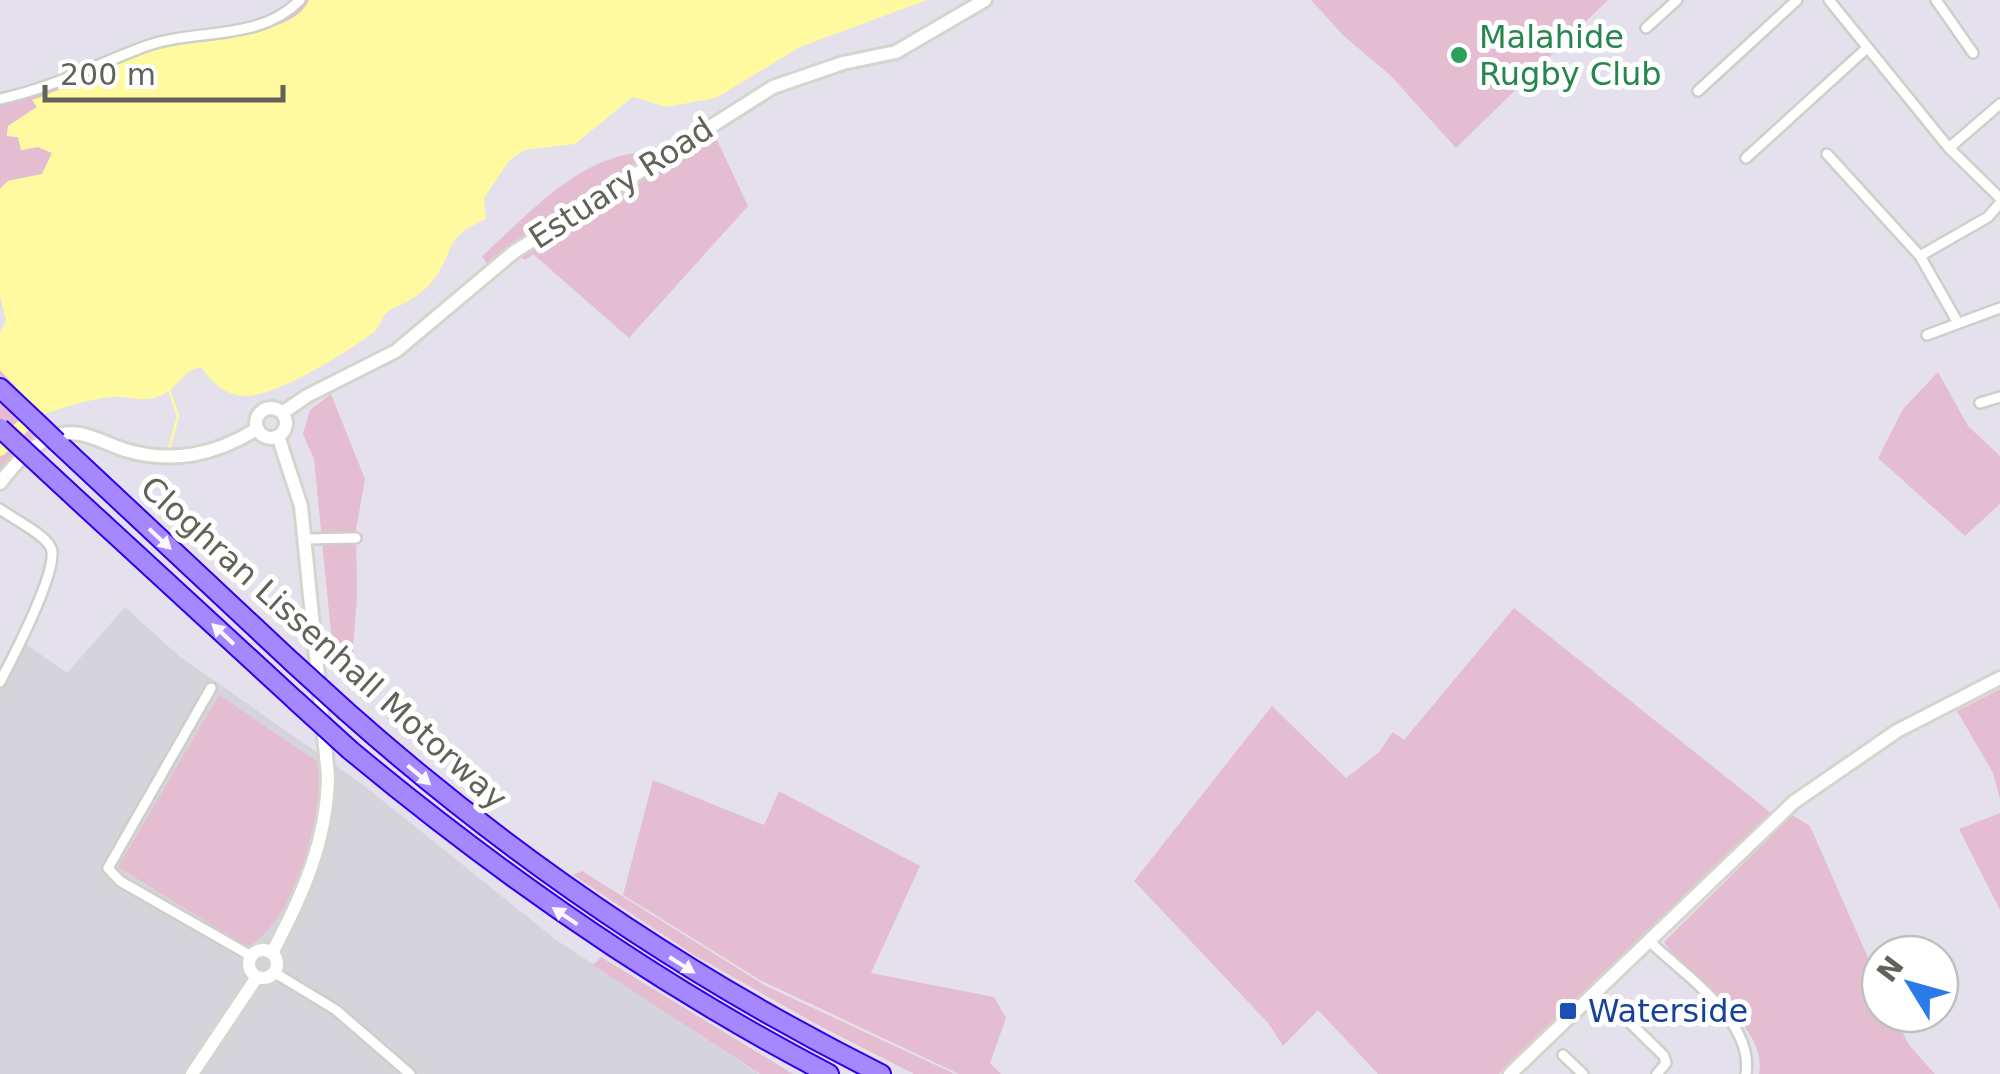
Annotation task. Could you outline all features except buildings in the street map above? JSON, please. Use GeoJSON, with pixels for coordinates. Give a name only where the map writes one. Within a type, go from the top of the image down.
{"type":"FeatureCollection","features":[{"type":"Feature","properties":{"kind":"highway","name":"Cloghran Lissenhall Motorway"},"geometry":{"type":"LineString","coordinates":[[0,388],[291,662],[470,817],[596,909],[773,1020],[881,1074]]}},
{"type":"Feature","properties":{"kind":"highway","name":"Cloghran Lissenhall Motorway"},"geometry":{"type":"LineString","coordinates":[[0,428],[350,750],[510,878],[625,956],[829,1074]]}},
{"type":"Feature","properties":{"kind":"street"},"geometry":{"type":"LineString","coordinates":[[0,99],[76,78],[148,46],[261,25],[300,0]]}},
{"type":"Feature","properties":{"kind":"street","name":"Estuary Road"},"geometry":{"type":"LineString","coordinates":[[282,413],[396,350],[514,252],[773,87],[800,75],[906,48],[985,0]]}},
{"type":"Feature","properties":{"kind":"street"},"geometry":{"type":"LineString","coordinates":[[1646,28],[1676,0]]}},
{"type":"Feature","properties":{"kind":"street"},"geometry":{"type":"LineString","coordinates":[[1698,91],[1797,0]]}},
{"type":"Feature","properties":{"kind":"street"},"geometry":{"type":"LineString","coordinates":[[1830,0],[1949,148],[2000,200],[1988,217],[1920,256]]}},
{"type":"Feature","properties":{"kind":"street"},"geometry":{"type":"LineString","coordinates":[[1936,0],[1972,53]]}},
{"type":"Feature","properties":{"kind":"street"},"geometry":{"type":"LineString","coordinates":[[1746,158],[1867,48]]}},
{"type":"Feature","properties":{"kind":"street"},"geometry":{"type":"LineString","coordinates":[[1949,148],[2000,104]]}},
{"type":"Feature","properties":{"kind":"street"},"geometry":{"type":"LineString","coordinates":[[1827,154],[1920,256],[1958,323]]}},
{"type":"Feature","properties":{"kind":"street"},"geometry":{"type":"LineString","coordinates":[[1927,335],[2000,308]]}},
{"type":"Feature","properties":{"kind":"street"},"geometry":{"type":"LineString","coordinates":[[1980,403],[2000,397]]}},
{"type":"Feature","properties":{"kind":"street"},"geometry":{"type":"LineString","coordinates":[[265,409],[282,413],[286,423],[278,436],[268,438],[257,429],[258,415],[265,409]]}},
{"type":"Feature","properties":{"kind":"street"},"geometry":{"type":"LineString","coordinates":[[0,482],[52,436],[86,434],[124,450],[166,458],[208,454],[257,429]]}},
{"type":"Feature","properties":{"kind":"street"},"geometry":{"type":"LineString","coordinates":[[272,953],[308,879],[328,808],[305,539],[291,467],[278,436]]}},
{"type":"Feature","properties":{"kind":"street"},"geometry":{"type":"LineString","coordinates":[[0,509],[47,543],[52,561],[27,628],[0,682]]}},
{"type":"Feature","properties":{"kind":"street"},"geometry":{"type":"LineString","coordinates":[[305,539],[356,538]]}},
{"type":"Feature","properties":{"kind":"street"},"geometry":{"type":"LineString","coordinates":[[1510,1074],[1760,833],[1856,757],[2000,678]]}},
{"type":"Feature","properties":{"kind":"street"},"geometry":{"type":"LineString","coordinates":[[211,688],[108,868],[120,881],[252,956]]}},
{"type":"Feature","properties":{"kind":"street"},"geometry":{"type":"LineString","coordinates":[[1648,940],[1735,1026],[1746,1046],[1746,1074]]}},
{"type":"Feature","properties":{"kind":"street"},"geometry":{"type":"LineString","coordinates":[[257,978],[249,968],[252,956],[262,950],[272,953],[278,961],[275,973]]}},
{"type":"Feature","properties":{"kind":"street"},"geometry":{"type":"LineString","coordinates":[[192,1074],[257,978],[275,973],[336,1010],[410,1074]]}},
{"type":"Feature","properties":{"kind":"street"},"geometry":{"type":"LineString","coordinates":[[1614,1006],[1664,1056],[1666,1063],[1657,1074]]}},
{"type":"Feature","properties":{"kind":"street"},"geometry":{"type":"LineString","coordinates":[[1563,1055],[1582,1074]]}},
{"type":"Feature","properties":{"kind":"shaded area"},"geometry":{"type":"Polygon","coordinates":[[[300,0],[309,0],[289,20],[256,31],[169,44],[33,101],[37,107],[8,126],[7,136],[18,137],[21,150],[38,147],[52,153],[42,174],[8,181],[0,189],[0,102],[56,84],[146,46],[266,22],[300,0]]]}},
{"type":"Feature","properties":{"kind":"shaded area"},"geometry":{"type":"Polygon","coordinates":[[[309,0],[927,0],[800,47],[716,98],[666,107],[633,97],[575,144],[524,150],[509,161],[484,198],[486,219],[457,238],[430,284],[388,311],[377,329],[362,341],[293,381],[258,394],[237,395],[219,387],[201,367],[156,397],[102,398],[42,415],[0,370],[0,333],[6,320],[0,296],[0,189],[8,181],[42,174],[52,153],[38,147],[21,150],[18,137],[7,136],[8,126],[37,107],[32,100],[129,58],[190,39],[273,26],[301,12],[309,0]]]}},
{"type":"Feature","properties":{"kind":"shaded area","name":"Malahide Rugby Club"},"geometry":{"type":"Polygon","coordinates":[[[1311,0],[1608,0],[1456,148],[1391,76],[1343,35],[1311,0]]]}},
{"type":"Feature","properties":{"kind":"shaded area"},"geometry":{"type":"Polygon","coordinates":[[[715,136],[748,206],[629,338],[533,254],[525,260],[511,250],[487,264],[482,256],[534,208],[592,167],[636,153],[652,168],[698,141],[715,136]]]}},
{"type":"Feature","properties":{"kind":"shaded area"},"geometry":{"type":"Polygon","coordinates":[[[0,370],[59,429],[0,476],[0,370]]]}},
{"type":"Feature","properties":{"kind":"shaded area"},"geometry":{"type":"Polygon","coordinates":[[[1938,372],[1968,426],[2000,456],[2000,504],[1965,536],[1878,458],[1903,409],[1938,372]]]}},
{"type":"Feature","properties":{"kind":"shaded area"},"geometry":{"type":"Polygon","coordinates":[[[331,394],[365,479],[356,530],[357,597],[352,661],[333,653],[314,459],[303,434],[310,410],[331,394]]]}},
{"type":"Feature","properties":{"kind":"shaded area"},"geometry":{"type":"Polygon","coordinates":[[[125,607],[179,656],[362,784],[555,939],[759,1074],[0,1074],[0,688],[24,643],[67,673],[125,607]]]}},
{"type":"Feature","properties":{"kind":"shaded area"},"geometry":{"type":"Polygon","coordinates":[[[1514,608],[1771,813],[1499,1074],[1378,1074],[1318,1010],[1283,1046],[1268,1023],[1134,881],[1272,706],[1346,778],[1379,752],[1393,732],[1404,740],[1514,608]]]}},
{"type":"Feature","properties":{"kind":"shaded area"},"geometry":{"type":"Polygon","coordinates":[[[2000,689],[2000,799],[1993,773],[1957,711],[2000,689]]]}},
{"type":"Feature","properties":{"kind":"shaded area"},"geometry":{"type":"Polygon","coordinates":[[[219,695],[318,762],[319,818],[309,857],[282,910],[248,947],[118,867],[219,695]]]}},
{"type":"Feature","properties":{"kind":"shaded area"},"geometry":{"type":"Polygon","coordinates":[[[653,780],[764,825],[779,791],[920,866],[871,973],[994,997],[1006,1018],[990,1063],[1001,1074],[959,1074],[760,980],[623,895],[653,780]]]}},
{"type":"Feature","properties":{"kind":"shaded area"},"geometry":{"type":"Polygon","coordinates":[[[2000,813],[2000,910],[1959,829],[2000,813]]]}},
{"type":"Feature","properties":{"kind":"shaded area"},"geometry":{"type":"Polygon","coordinates":[[[1792,815],[1810,826],[1860,940],[1860,1034],[1903,1034],[1935,1074],[1759,1074],[1759,1056],[1740,1020],[1664,942],[1792,815]]]}},
{"type":"Feature","properties":{"kind":"shaded area"},"geometry":{"type":"Polygon","coordinates":[[[582,871],[766,986],[955,1074],[914,1074],[816,1024],[694,955],[573,875],[582,871]]]}},
{"type":"Feature","properties":{"kind":"shaded area"},"geometry":{"type":"Polygon","coordinates":[[[601,957],[793,1074],[760,1074],[593,965],[601,957]]]}},
{"type":"Feature","properties":{"kind":"waterway"},"geometry":{"type":"LineString","coordinates":[[169,390],[178,416],[169,449]]}},
{"type":"Feature","properties":{"kind":"waterway"},"geometry":{"type":"LineString","coordinates":[[0,449],[38,411]]}},
{"type":"Feature","properties":{"kind":"place","name":"Malahide Rugby Club"},"geometry":{"type":"Point","coordinates":[1459,55]}},
{"type":"Feature","properties":{"kind":"place","name":"Waterside"},"geometry":{"type":"Point","coordinates":[1568,1011]}}]}
